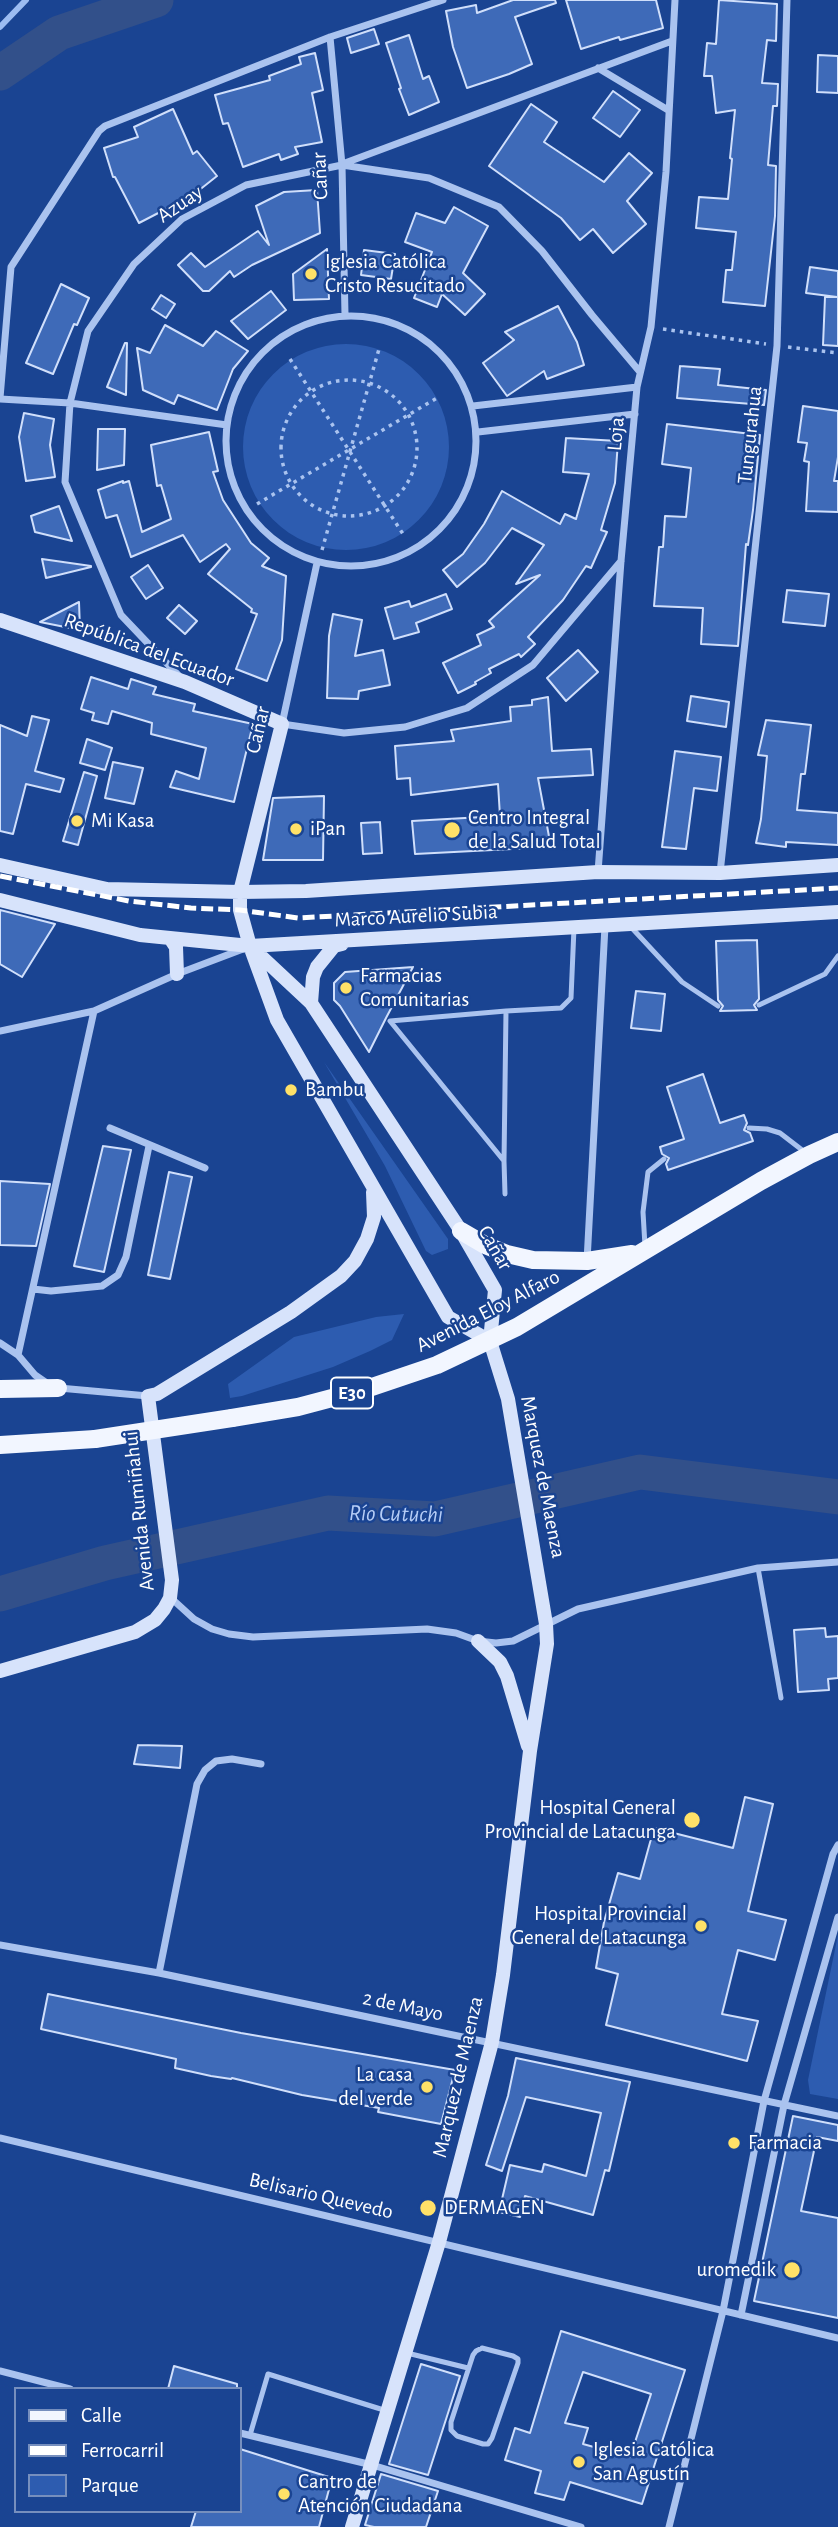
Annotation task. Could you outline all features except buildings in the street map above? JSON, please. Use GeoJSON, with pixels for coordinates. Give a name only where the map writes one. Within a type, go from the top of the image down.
{"type":"FeatureCollection","features":[{"type":"Feature","properties":{"kind":"main road","name":"Avenida Eloy Alfaro"},"geometry":{"type":"LineString","coordinates":[[0,1445],[95,1439],[298,1407],[437,1366],[490,1341],[761,1181],[809,1154],[838,1142]]}},
{"type":"Feature","properties":{"kind":"main road"},"geometry":{"type":"LineString","coordinates":[[461,1231],[507,1254],[533,1260],[587,1261],[646,1251]]}},
{"type":"Feature","properties":{"kind":"main road"},"geometry":{"type":"LineString","coordinates":[[0,1389],[58,1388]]}},
{"type":"Feature","properties":{"kind":"street"},"geometry":{"type":"LineString","coordinates":[[227,425],[70,403],[0,398],[11,267],[99,131],[105,126],[330,37],[443,0]]}},
{"type":"Feature","properties":{"kind":"street","name":"Loja"},"geometry":{"type":"LineString","coordinates":[[598,872],[621,561],[635,414],[640,372],[651,327],[666,172],[675,0]]}},
{"type":"Feature","properties":{"kind":"street","name":"Tungurahua"},"geometry":{"type":"LineString","coordinates":[[720,873],[777,346],[787,0]]}},
{"type":"Feature","properties":{"kind":"street","name":"Cañar"},"geometry":{"type":"LineString","coordinates":[[330,37],[342,165],[345,314]]}},
{"type":"Feature","properties":{"kind":"street"},"geometry":{"type":"LineString","coordinates":[[342,165],[672,41]]}},
{"type":"Feature","properties":{"kind":"street"},"geometry":{"type":"LineString","coordinates":[[598,68],[668,110]]}},
{"type":"Feature","properties":{"kind":"street","name":"Azuay"},"geometry":{"type":"LineString","coordinates":[[185,682],[121,615],[90,547],[65,482],[70,403],[88,331],[134,264],[182,219],[246,185],[342,165],[429,178],[499,207],[542,251],[640,372]]}},
{"type":"Feature","properties":{"kind":"street"},"geometry":{"type":"LineString","coordinates":[[345,314],[391,320],[432,343],[462,379],[473,406],[478,432],[468,491],[431,539],[377,565],[317,564],[277,544],[246,511],[228,470],[227,425],[240,383],[266,348],[302,325],[345,314]]}},
{"type":"Feature","properties":{"kind":"street"},"geometry":{"type":"LineString","coordinates":[[473,406],[638,387]]}},
{"type":"Feature","properties":{"kind":"street"},"geometry":{"type":"LineString","coordinates":[[478,432],[635,414]]}},
{"type":"Feature","properties":{"kind":"street"},"geometry":{"type":"LineString","coordinates":[[282,724],[344,733],[405,727],[467,708],[533,665],[621,561]]}},
{"type":"Feature","properties":{"kind":"street","name":"Cañar"},"geometry":{"type":"LineString","coordinates":[[250,946],[311,1003],[461,1231],[495,1290],[490,1341],[448,1317],[373,1188],[277,1020],[250,946],[240,909],[240,892],[282,724],[317,564]]}},
{"type":"Feature","properties":{"kind":"street","name":"República del Ecuador"},"geometry":{"type":"LineString","coordinates":[[0,620],[185,682],[282,724]]}},
{"type":"Feature","properties":{"kind":"street","name":"Marco Aurelio Subia"},"geometry":{"type":"LineString","coordinates":[[0,865],[107,889],[240,892],[306,891],[598,872],[720,873],[838,865]]}},
{"type":"Feature","properties":{"kind":"street","name":"Marco Aurelio Subia"},"geometry":{"type":"LineString","coordinates":[[0,901],[140,935],[250,946],[838,912]]}},
{"type":"Feature","properties":{"kind":"street"},"geometry":{"type":"LineString","coordinates":[[587,1261],[605,926]]}},
{"type":"Feature","properties":{"kind":"street"},"geometry":{"type":"LineString","coordinates":[[170,938],[176,947],[177,974]]}},
{"type":"Feature","properties":{"kind":"street"},"geometry":{"type":"LineString","coordinates":[[311,1003],[313,977],[317,967],[334,946],[351,941]]}},
{"type":"Feature","properties":{"kind":"street"},"geometry":{"type":"LineString","coordinates":[[0,1031],[94,1011],[177,974],[250,946]]}},
{"type":"Feature","properties":{"kind":"street"},"geometry":{"type":"LineString","coordinates":[[18,1355],[94,1011]]}},
{"type":"Feature","properties":{"kind":"street"},"geometry":{"type":"LineString","coordinates":[[110,1128],[205,1168]]}},
{"type":"Feature","properties":{"kind":"street"},"geometry":{"type":"LineString","coordinates":[[33,1289],[51,1291],[102,1286],[118,1275],[127,1257],[149,1146]]}},
{"type":"Feature","properties":{"kind":"street"},"geometry":{"type":"LineString","coordinates":[[0,1343],[18,1355],[35,1375],[58,1388],[148,1396],[157,1394],[291,1312],[341,1276],[355,1261],[367,1239],[374,1217],[373,1188]]}},
{"type":"Feature","properties":{"kind":"street","name":"Marquez de Maenza"},"geometry":{"type":"LineString","coordinates":[[352,2527],[407,2353],[492,2042],[530,1751],[547,1644],[544,1597],[508,1399],[490,1341]]}},
{"type":"Feature","properties":{"kind":"street","name":"Avenida Rumiñahui"},"geometry":{"type":"LineString","coordinates":[[0,1671],[135,1632],[155,1620],[170,1598],[172,1580],[148,1396]]}},
{"type":"Feature","properties":{"kind":"street"},"geometry":{"type":"LineString","coordinates":[[170,1598],[194,1619],[212,1629],[229,1634],[253,1637],[427,1629],[496,1643],[513,1641],[578,1609],[758,1569],[838,1562]]}},
{"type":"Feature","properties":{"kind":"street"},"geometry":{"type":"LineString","coordinates":[[478,1641],[500,1662],[507,1676],[530,1751]]}},
{"type":"Feature","properties":{"kind":"street"},"geometry":{"type":"LineString","coordinates":[[159,1973],[197,1784],[205,1770],[216,1760],[232,1759],[261,1764]]}},
{"type":"Feature","properties":{"kind":"street"},"geometry":{"type":"LineString","coordinates":[[669,2527],[723,2311],[764,2101],[838,1845]]}},
{"type":"Feature","properties":{"kind":"street"},"geometry":{"type":"LineString","coordinates":[[741,2315],[785,2105],[838,1917]]}},
{"type":"Feature","properties":{"kind":"street","name":"2 de Mayo"},"geometry":{"type":"LineString","coordinates":[[0,1945],[159,1973],[838,2116]]}},
{"type":"Feature","properties":{"kind":"street","name":"Belisario Quevedo"},"geometry":{"type":"LineString","coordinates":[[0,2138],[838,2337]]}},
{"type":"Feature","properties":{"kind":"street"},"geometry":{"type":"LineString","coordinates":[[0,2371],[62,2387]]}},
{"type":"Feature","properties":{"kind":"street"},"geometry":{"type":"LineString","coordinates":[[242,2433],[372,2465],[582,2527]]}},
{"type":"Feature","properties":{"kind":"lane"},"geometry":{"type":"LineString","coordinates":[[628,924],[682,982],[718,1006]]}},
{"type":"Feature","properties":{"kind":"lane"},"geometry":{"type":"LineString","coordinates":[[504,1161],[390,1021],[562,1008],[571,998],[574,928]]}},
{"type":"Feature","properties":{"kind":"lane"},"geometry":{"type":"LineString","coordinates":[[759,1005],[825,974],[838,956]]}},
{"type":"Feature","properties":{"kind":"lane"},"geometry":{"type":"LineString","coordinates":[[505,1195],[506,1012]]}},
{"type":"Feature","properties":{"kind":"lane"},"geometry":{"type":"LineString","coordinates":[[749,1128],[780,1133],[809,1154]]}},
{"type":"Feature","properties":{"kind":"lane"},"geometry":{"type":"LineString","coordinates":[[646,1251],[643,1212],[648,1172],[664,1159]]}},
{"type":"Feature","properties":{"kind":"lane"},"geometry":{"type":"LineString","coordinates":[[758,1569],[781,1698]]}},
{"type":"Feature","properties":{"kind":"lane"},"geometry":{"type":"LineString","coordinates":[[482,2348],[518,2359],[488,2444],[457,2436],[451,2430],[451,2422],[468,2368],[475,2351],[482,2348]]}},
{"type":"Feature","properties":{"kind":"lane"},"geometry":{"type":"LineString","coordinates":[[407,2353],[468,2368]]}},
{"type":"Feature","properties":{"kind":"lane"},"geometry":{"type":"LineString","coordinates":[[250,2435],[268,2374],[388,2411]]}},
{"type":"Feature","properties":{"kind":"path"},"geometry":{"type":"LineString","coordinates":[[651,327],[838,353]]}},
{"type":"Feature","properties":{"kind":"path"},"geometry":{"type":"LineString","coordinates":[[323,550],[379,349]]}},
{"type":"Feature","properties":{"kind":"path"},"geometry":{"type":"LineString","coordinates":[[290,359],[403,534]]}},
{"type":"Feature","properties":{"kind":"path"},"geometry":{"type":"LineString","coordinates":[[339,379],[370,381],[393,394],[410,414],[419,448],[410,482],[386,507],[359,517],[332,515],[308,504],[290,484],[280,450],[288,416],[311,390],[339,379]]}},
{"type":"Feature","properties":{"kind":"path"},"geometry":{"type":"LineString","coordinates":[[257,503],[437,398]]}},
{"type":"Feature","properties":{"kind":"green space"},"geometry":{"type":"Polygon","coordinates":[[[346,344],[386,351],[419,374],[442,407],[449,447],[442,487],[419,520],[386,543],[346,550],[306,543],[273,520],[250,487],[243,447],[250,407],[273,374],[306,351],[346,344]]]}},
{"type":"Feature","properties":{"kind":"green space"},"geometry":{"type":"Polygon","coordinates":[[[324,1062],[448,1239],[448,1249],[432,1255],[426,1251],[385,1166],[324,1062]]]}},
{"type":"Feature","properties":{"kind":"green space"},"geometry":{"type":"Polygon","coordinates":[[[404,1314],[392,1340],[370,1351],[333,1367],[230,1398],[228,1384],[294,1337],[376,1317],[404,1314]]]}},
{"type":"Feature","properties":{"kind":"green space"},"geometry":{"type":"Polygon","coordinates":[[[838,1935],[838,2099],[810,2094],[808,2080],[838,1935]]]}},
{"type":"Feature","properties":{"kind":"waterway"},"geometry":{"type":"LineString","coordinates":[[0,27],[26,0]]}},
{"type":"Feature","properties":{"kind":"waterway"},"geometry":{"type":"LineString","coordinates":[[0,73],[59,33],[156,0]]}},
{"type":"Feature","properties":{"kind":"waterway","name":"Río Cutuchi"},"geometry":{"type":"LineString","coordinates":[[0,1594],[105,1563],[328,1513],[435,1519],[640,1472],[838,1497]]}},
{"type":"Feature","properties":{"kind":"railway"},"geometry":{"type":"LineString","coordinates":[[0,876],[129,901],[240,910],[298,918],[838,888]]}},
{"type":"Feature","properties":{"kind":"place","name":"Iglesia Católica Cristo Resucitado"},"geometry":{"type":"Point","coordinates":[311,274]}},
{"type":"Feature","properties":{"kind":"place","name":"Mi Kasa"},"geometry":{"type":"Point","coordinates":[77,821]}},
{"type":"Feature","properties":{"kind":"place","name":"iPan"},"geometry":{"type":"Point","coordinates":[296,829]}},
{"type":"Feature","properties":{"kind":"place","name":"Centro Integral de la Salud Total"},"geometry":{"type":"Point","coordinates":[452,830]}},
{"type":"Feature","properties":{"kind":"place","name":"Farmacias Comunitarias"},"geometry":{"type":"Point","coordinates":[346,988]}},
{"type":"Feature","properties":{"kind":"place","name":"Bambu"},"geometry":{"type":"Point","coordinates":[291,1090]}},
{"type":"Feature","properties":{"kind":"place","name":"Hospital General Provincial de Latacunga"},"geometry":{"type":"Point","coordinates":[692,1820]}},
{"type":"Feature","properties":{"kind":"place","name":"Hospital Provincial General de Latacunga"},"geometry":{"type":"Point","coordinates":[701,1926]}},
{"type":"Feature","properties":{"kind":"place","name":"La casa del verde"},"geometry":{"type":"Point","coordinates":[427,2087]}},
{"type":"Feature","properties":{"kind":"place","name":"Farmacia"},"geometry":{"type":"Point","coordinates":[734,2143]}},
{"type":"Feature","properties":{"kind":"place","name":"DERMAGEN"},"geometry":{"type":"Point","coordinates":[428,2208]}},
{"type":"Feature","properties":{"kind":"place","name":"uromedik"},"geometry":{"type":"Point","coordinates":[792,2270]}},
{"type":"Feature","properties":{"kind":"place","name":"Iglesia Católica San Agustín"},"geometry":{"type":"Point","coordinates":[579,2462]}},
{"type":"Feature","properties":{"kind":"place","name":"Cantro de Atención Ciudadana"},"geometry":{"type":"Point","coordinates":[284,2494]}}]}
